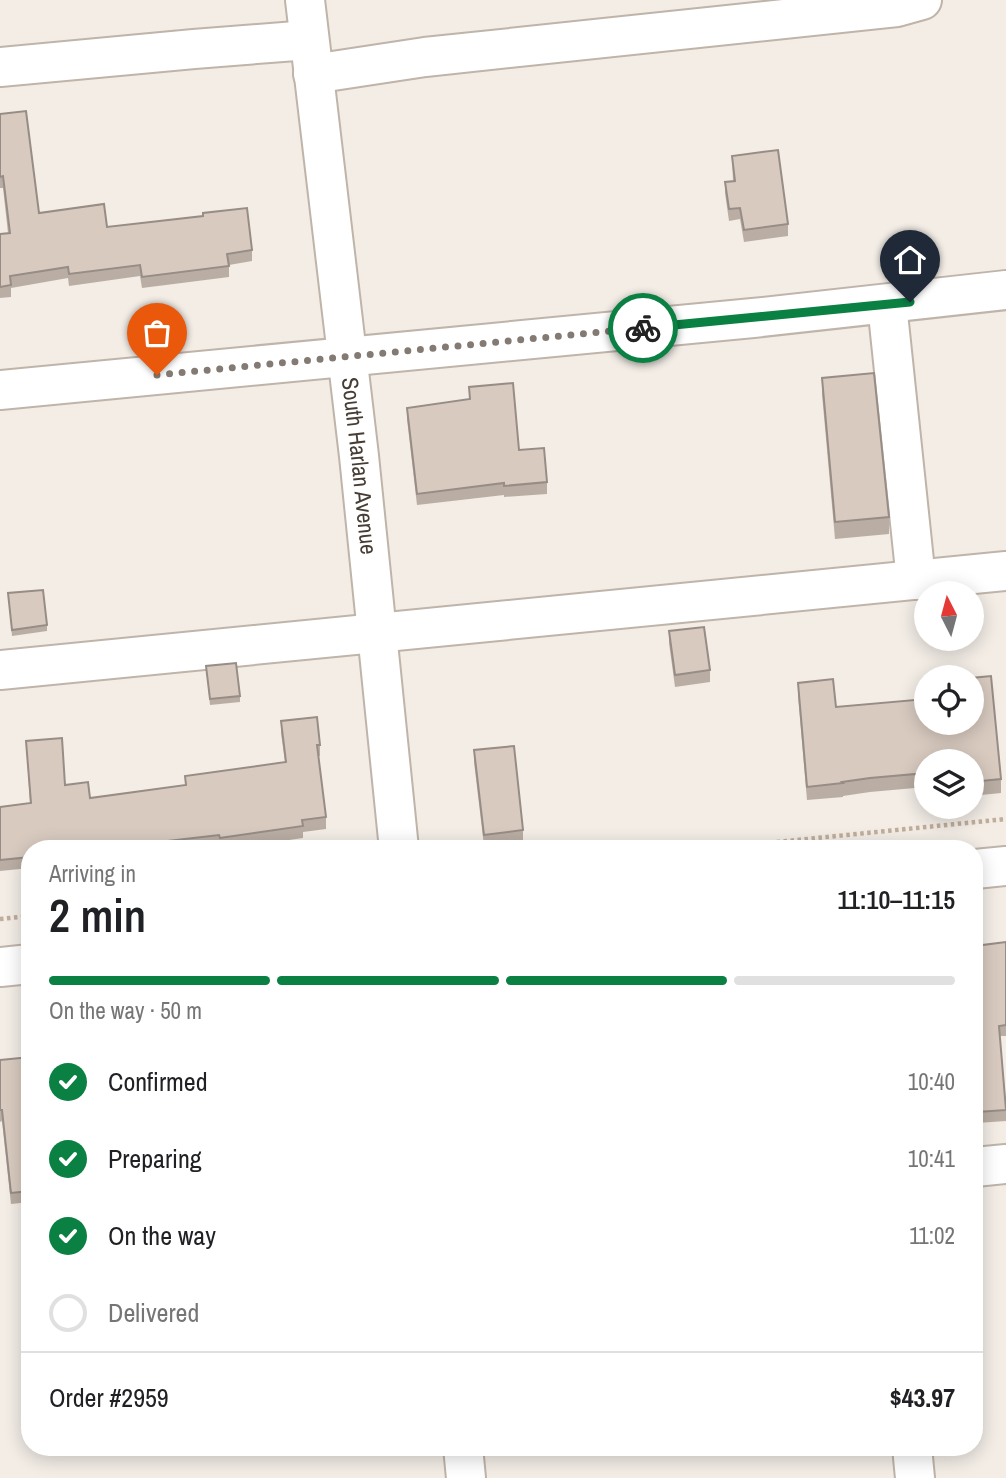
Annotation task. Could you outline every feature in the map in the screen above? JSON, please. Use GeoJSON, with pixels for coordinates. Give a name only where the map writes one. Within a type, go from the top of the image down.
{"type":"FeatureCollection","features":[{"type":"Feature","properties":{"kind":"street","name":"South Harlan Avenue"},"geometry":{"type":"LineString","coordinates":[[305,0],[359,456],[398,840]]}},
{"type":"Feature","properties":{"kind":"street"},"geometry":{"type":"LineString","coordinates":[[0,67],[194,49],[311,57],[425,57],[897,7],[922,0]]}},
{"type":"Feature","properties":{"kind":"street"},"geometry":{"type":"LineString","coordinates":[[0,390],[887,304],[1006,290]]}},
{"type":"Feature","properties":{"kind":"street"},"geometry":{"type":"LineString","coordinates":[[887,304],[916,580]]}},
{"type":"Feature","properties":{"kind":"street"},"geometry":{"type":"LineString","coordinates":[[0,670],[1006,571]]}},
{"type":"Feature","properties":{"kind":"street"},"geometry":{"type":"LineString","coordinates":[[983,868],[1006,866]]}},
{"type":"Feature","properties":{"kind":"street"},"geometry":{"type":"LineString","coordinates":[[0,967],[21,965]]}},
{"type":"Feature","properties":{"kind":"street"},"geometry":{"type":"LineString","coordinates":[[983,1166],[1006,1164]]}},
{"type":"Feature","properties":{"kind":"street"},"geometry":{"type":"LineString","coordinates":[[464,1456],[466,1478]]}},
{"type":"Feature","properties":{"kind":"street"},"geometry":{"type":"LineString","coordinates":[[913,1456],[915,1478]]}},
{"type":"Feature","properties":{"kind":"path"},"geometry":{"type":"LineString","coordinates":[[797,840],[1006,819]]}},
{"type":"Feature","properties":{"kind":"path"},"geometry":{"type":"LineString","coordinates":[[0,919],[21,917]]}},
{"type":"Feature","properties":{"kind":"building"},"geometry":{"type":"Polygon","coordinates":[[[26,111],[39,213],[104,204],[107,227],[247,208],[252,250],[227,254],[229,266],[142,277],[140,265],[69,274],[68,267],[10,276],[11,285],[0,287],[0,234],[10,233],[3,176],[0,177],[0,114],[26,111]]]}},
{"type":"Feature","properties":{"kind":"building"},"geometry":{"type":"Polygon","coordinates":[[[778,150],[788,224],[744,230],[740,208],[729,209],[725,182],[735,181],[732,156],[778,150]]]}},
{"type":"Feature","properties":{"kind":"building"},"geometry":{"type":"Polygon","coordinates":[[[874,373],[889,517],[835,522],[822,378],[874,373]]]}},
{"type":"Feature","properties":{"kind":"building"},"geometry":{"type":"Polygon","coordinates":[[[513,383],[519,450],[544,448],[547,482],[504,486],[504,483],[417,494],[407,408],[470,399],[469,387],[513,383]]]}},
{"type":"Feature","properties":{"kind":"building"},"geometry":{"type":"Polygon","coordinates":[[[43,590],[47,625],[12,630],[8,593],[43,590]]]}},
{"type":"Feature","properties":{"kind":"building"},"geometry":{"type":"Polygon","coordinates":[[[704,627],[710,670],[675,675],[669,631],[704,627]]]}},
{"type":"Feature","properties":{"kind":"building"},"geometry":{"type":"Polygon","coordinates":[[[236,663],[240,696],[210,699],[206,666],[236,663]]]}},
{"type":"Feature","properties":{"kind":"building"},"geometry":{"type":"Polygon","coordinates":[[[991,676],[1001,779],[984,781],[984,749],[914,749],[914,774],[807,787],[798,683],[833,679],[836,707],[914,700],[914,735],[984,735],[984,677],[991,676]]]}},
{"type":"Feature","properties":{"kind":"building"},"geometry":{"type":"Polygon","coordinates":[[[317,717],[320,745],[317,745],[326,817],[302,820],[303,826],[220,838],[219,835],[176,840],[21,840],[21,858],[0,860],[0,807],[31,803],[26,741],[62,738],[65,785],[88,782],[90,798],[186,785],[185,776],[286,762],[281,721],[317,717]]]}},
{"type":"Feature","properties":{"kind":"building"},"geometry":{"type":"Polygon","coordinates":[[[514,746],[523,830],[484,835],[474,750],[514,746]]]}},
{"type":"Feature","properties":{"kind":"building"},"geometry":{"type":"Polygon","coordinates":[[[1006,942],[1006,1025],[999,1026],[1006,1110],[983,1112],[983,945],[1006,942]]]}},
{"type":"Feature","properties":{"kind":"building"},"geometry":{"type":"Polygon","coordinates":[[[21,1058],[21,1192],[11,1193],[0,1110],[0,1060],[21,1058]]]}},
{"type":"Feature","properties":{"kind":"way so far"},"geometry":{"type":"LineString","coordinates":[[157,375],[643,328]]}},
{"type":"Feature","properties":{"kind":"route"},"geometry":{"type":"LineString","coordinates":[[643,328],[910,302]]}}]}
